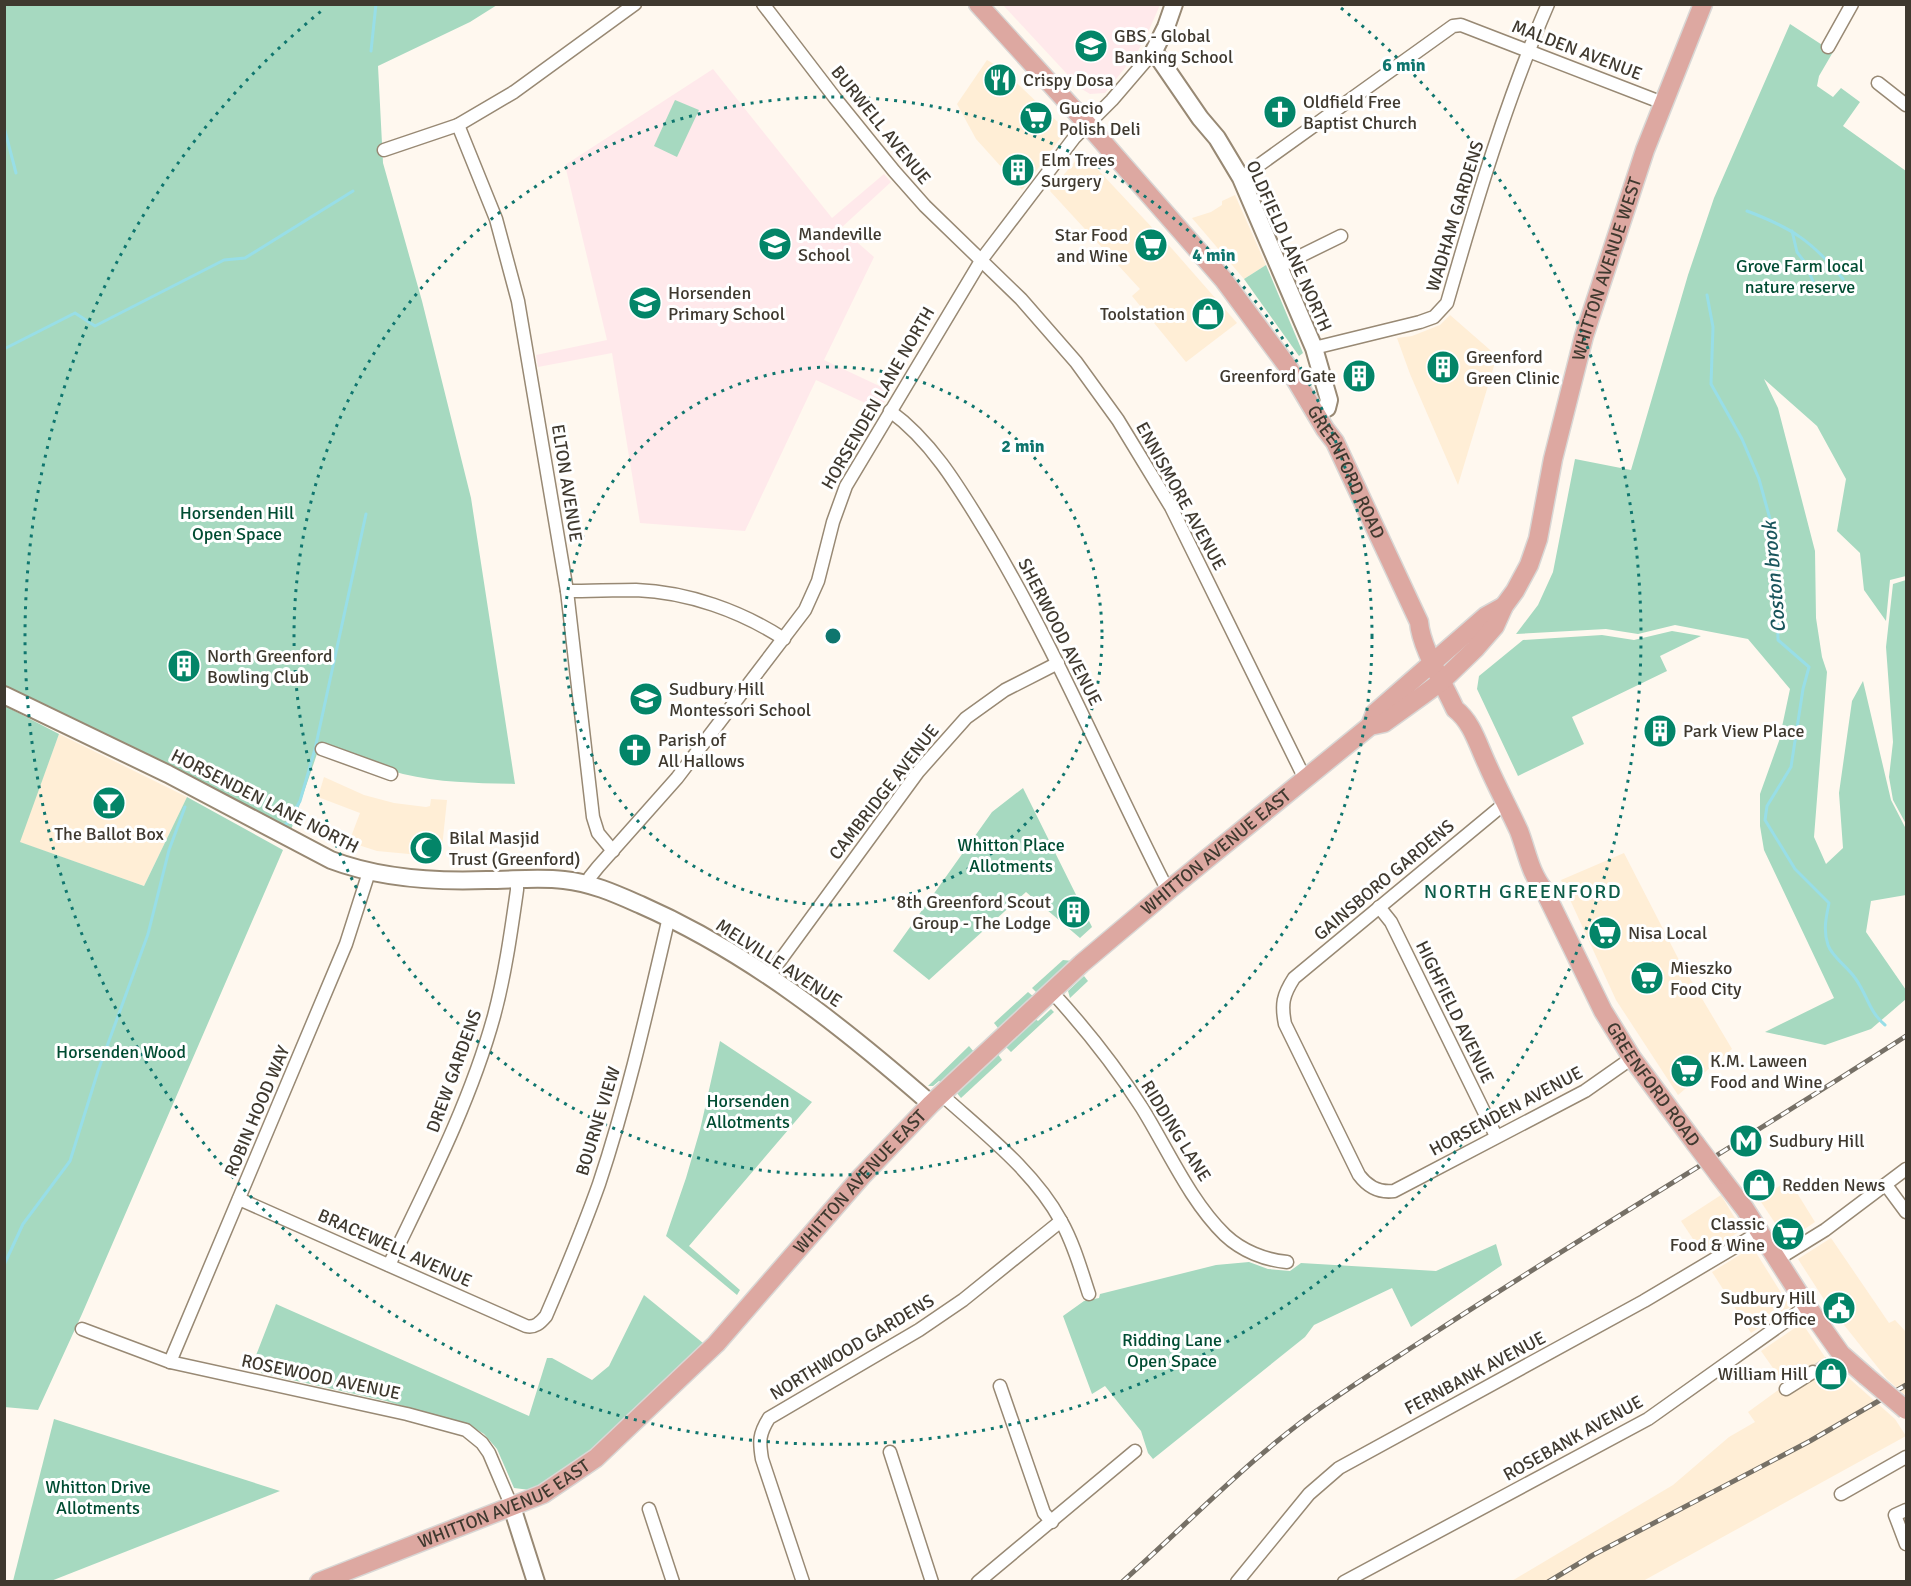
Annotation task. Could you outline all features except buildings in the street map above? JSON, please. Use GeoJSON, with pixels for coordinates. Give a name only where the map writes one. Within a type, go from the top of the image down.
{"type":"FeatureCollection","features":[{"type":"Feature","properties":{"kind":"main road","name":"GREENFORD ROAD"},"geometry":{"type":"LineString","coordinates":[[978,4],[1223,279],[1288,367],[1345,462],[1419,622],[1420,634],[1463,704],[1464,715],[1519,832],[1529,865],[1544,890],[1603,1011],[1632,1058],[1760,1232],[1807,1306],[1835,1358],[1866,1376],[1906,1410]]}},
{"type":"Feature","properties":{"kind":"main road","name":"WHITTON AVENUE WEST"},"geometry":{"type":"LineString","coordinates":[[1445,677],[1495,627],[1504,606],[1529,565],[1538,539],[1553,459],[1584,336],[1631,189],[1703,4]]}},
{"type":"Feature","properties":{"kind":"main road","name":"WHITTON AVENUE WEST"},"geometry":{"type":"LineString","coordinates":[[1437,659],[1486,616],[1504,606]]}},
{"type":"Feature","properties":{"kind":"main road","name":"WHITTON AVENUE EAST"},"geometry":{"type":"LineString","coordinates":[[1370,726],[1375,713],[1437,659]]}},
{"type":"Feature","properties":{"kind":"main road","name":"WHITTON AVENUE EAST"},"geometry":{"type":"LineString","coordinates":[[320,1581],[543,1494],[596,1458],[716,1344],[861,1177],[937,1099],[1052,992],[1170,889],[1370,726],[1384,723],[1445,677]]}},
{"type":"Feature","properties":{"kind":"street"},"geometry":{"type":"LineString","coordinates":[[384,150],[458,125],[514,92],[635,4]]}},
{"type":"Feature","properties":{"kind":"street","name":"BURWELL AVENUE"},"geometry":{"type":"LineString","coordinates":[[763,4],[902,180],[925,206],[982,259]]}},
{"type":"Feature","properties":{"kind":"street"},"geometry":{"type":"LineString","coordinates":[[1154,51],[1174,4]]}},
{"type":"Feature","properties":{"kind":"street","name":"WADHAM GARDENS"},"geometry":{"type":"LineString","coordinates":[[1314,348],[1420,322],[1434,317],[1448,303],[1479,189],[1528,50],[1548,4]]}},
{"type":"Feature","properties":{"kind":"street"},"geometry":{"type":"LineString","coordinates":[[1828,46],[1852,4]]}},
{"type":"Feature","properties":{"kind":"street","name":"MALDEN AVENUE"},"geometry":{"type":"LineString","coordinates":[[1241,178],[1453,26],[1461,25],[1663,103]]}},
{"type":"Feature","properties":{"kind":"street","name":"HORSENDEN LANE NORTH"},"geometry":{"type":"LineString","coordinates":[[4,694],[161,771],[331,860],[369,872],[427,880],[564,880],[588,884],[590,877],[677,778],[784,639],[811,599],[837,508],[846,486],[982,259],[1074,138],[1112,100],[1154,51]]}},
{"type":"Feature","properties":{"kind":"street","name":"OLDFIELD LANE NORTH"},"geometry":{"type":"LineString","coordinates":[[1154,51],[1217,138],[1241,178],[1314,348],[1329,400],[1327,408],[1316,414]]}},
{"type":"Feature","properties":{"kind":"street"},"geometry":{"type":"LineString","coordinates":[[1878,83],[1906,105]]}},
{"type":"Feature","properties":{"kind":"street","name":"ELTON AVENUE"},"geometry":{"type":"LineString","coordinates":[[458,125],[496,219],[518,301],[567,591],[593,817],[598,833],[613,851]]}},
{"type":"Feature","properties":{"kind":"street"},"geometry":{"type":"LineString","coordinates":[[1278,267],[1341,236]]}},
{"type":"Feature","properties":{"kind":"street","name":"ENNISMORE AVENUE"},"geometry":{"type":"LineString","coordinates":[[982,259],[1050,331],[1076,362],[1118,420],[1181,526],[1305,779]]}},
{"type":"Feature","properties":{"kind":"street","name":"SHERWOOD AVENUE"},"geometry":{"type":"LineString","coordinates":[[890,411],[930,450],[960,489],[1008,569],[1058,663],[1164,883],[1170,889]]}},
{"type":"Feature","properties":{"kind":"street"},"geometry":{"type":"LineString","coordinates":[[567,591],[638,590],[674,594],[729,610],[784,639]]}},
{"type":"Feature","properties":{"kind":"street","name":"CAMBRIDGE AVENUE"},"geometry":{"type":"LineString","coordinates":[[768,977],[918,772],[954,730],[984,703],[1058,663]]}},
{"type":"Feature","properties":{"kind":"street"},"geometry":{"type":"LineString","coordinates":[[322,750],[391,774]]}},
{"type":"Feature","properties":{"kind":"street","name":"GAINSBORO GARDENS"},"geometry":{"type":"LineString","coordinates":[[1394,1191],[1378,1191],[1359,1176],[1285,1024],[1284,997],[1294,978],[1498,808],[1506,804]]}},
{"type":"Feature","properties":{"kind":"street","name":"ROBIN HOOD WAY"},"geometry":{"type":"LineString","coordinates":[[170,1362],[346,944],[369,872]]}},
{"type":"Feature","properties":{"kind":"street","name":"DREW GARDENS"},"geometry":{"type":"LineString","coordinates":[[389,1265],[451,1134],[477,1070],[501,985],[517,879]]}},
{"type":"Feature","properties":{"kind":"street","name":"MELVILLE AVENUE"},"geometry":{"type":"LineString","coordinates":[[588,884],[669,917],[722,946],[834,1022],[879,1058],[937,1099]]}},
{"type":"Feature","properties":{"kind":"street","name":"HIGHFIELD AVENUE"},"geometry":{"type":"LineString","coordinates":[[1379,907],[1392,922],[1496,1136]]}},
{"type":"Feature","properties":{"kind":"street","name":"BOURNE VIEW"},"geometry":{"type":"LineString","coordinates":[[536,1325],[546,1316],[599,1183],[638,1048],[669,917]]}},
{"type":"Feature","properties":{"kind":"street","name":"RIDDING LANE"},"geometry":{"type":"LineString","coordinates":[[1052,992],[1121,1077],[1190,1190],[1225,1235],[1238,1246],[1255,1254],[1271,1260],[1287,1262]]}},
{"type":"Feature","properties":{"kind":"street","name":"HORSENDEN AVENUE"},"geometry":{"type":"LineString","coordinates":[[1394,1191],[1585,1091],[1632,1058]]}},
{"type":"Feature","properties":{"kind":"street"},"geometry":{"type":"LineString","coordinates":[[937,1099],[1017,1165],[1043,1193],[1061,1221],[1089,1294]]}},
{"type":"Feature","properties":{"kind":"street"},"geometry":{"type":"LineString","coordinates":[[1778,1259],[1825,1230],[1906,1169]]}},
{"type":"Feature","properties":{"kind":"street"},"geometry":{"type":"LineString","coordinates":[[1886,1185],[1906,1212]]}},
{"type":"Feature","properties":{"kind":"street","name":"BRACEWELL AVENUE"},"geometry":{"type":"LineString","coordinates":[[239,1199],[526,1326],[536,1325]]}},
{"type":"Feature","properties":{"kind":"street","name":"NORTHWOOD GARDENS"},"geometry":{"type":"LineString","coordinates":[[803,1581],[759,1443],[762,1430],[769,1418],[919,1330],[963,1300],[1061,1221]]}},
{"type":"Feature","properties":{"kind":"street","name":"FERNBANK AVENUE"},"geometry":{"type":"LineString","coordinates":[[1237,1581],[1309,1494],[1339,1468],[1644,1301],[1760,1232]]}},
{"type":"Feature","properties":{"kind":"street","name":"ROSEBANK AVENUE"},"geometry":{"type":"LineString","coordinates":[[1344,1581],[1648,1419],[1807,1306]]}},
{"type":"Feature","properties":{"kind":"street","name":"ROSEWOOD AVENUE"},"geometry":{"type":"LineString","coordinates":[[82,1329],[170,1362],[407,1414],[466,1430],[482,1443],[489,1453],[512,1507]]}},
{"type":"Feature","properties":{"kind":"street"},"geometry":{"type":"LineString","coordinates":[[1786,1389],[1813,1372]]}},
{"type":"Feature","properties":{"kind":"street"},"geometry":{"type":"LineString","coordinates":[[1000,1386],[1044,1512],[1052,1521]]}},
{"type":"Feature","properties":{"kind":"street"},"geometry":{"type":"LineString","coordinates":[[978,1581],[1135,1451]]}},
{"type":"Feature","properties":{"kind":"street"},"geometry":{"type":"LineString","coordinates":[[890,1452],[932,1581]]}},
{"type":"Feature","properties":{"kind":"street"},"geometry":{"type":"LineString","coordinates":[[1841,1494],[1906,1457]]}},
{"type":"Feature","properties":{"kind":"street"},"geometry":{"type":"LineString","coordinates":[[512,1507],[536,1581]]}},
{"type":"Feature","properties":{"kind":"street"},"geometry":{"type":"LineString","coordinates":[[649,1509],[673,1581]]}},
{"type":"Feature","properties":{"kind":"street"},"geometry":{"type":"LineString","coordinates":[[1906,1510],[1895,1515],[1906,1544]]}},
{"type":"Feature","properties":{"kind":"shaded area","name":"GBS - Global Banking School"},"geometry":{"type":"Polygon","coordinates":[[[1003,5],[1160,5],[1136,54],[1105,93],[1090,94],[1080,88],[1003,5]]]}},
{"type":"Feature","properties":{"kind":"shaded area"},"geometry":{"type":"Polygon","coordinates":[[[987,60],[1001,68],[1064,128],[1062,136],[1022,190],[976,139],[957,104],[987,60]]]}},
{"type":"Feature","properties":{"kind":"shaded area"},"geometry":{"type":"Polygon","coordinates":[[[713,69],[832,218],[884,174],[891,182],[841,228],[874,257],[824,360],[890,391],[880,410],[816,380],[745,531],[640,523],[612,353],[538,367],[536,355],[607,340],[565,165],[713,69]]]}},
{"type":"Feature","properties":{"kind":"shaded area"},"geometry":{"type":"Polygon","coordinates":[[[1086,157],[1174,251],[1237,323],[1186,362],[1132,296],[1140,289],[1050,191],[1077,159],[1086,157]]]}},
{"type":"Feature","properties":{"kind":"shaded area"},"geometry":{"type":"Polygon","coordinates":[[[1235,195],[1266,265],[1244,279],[1192,218],[1211,212],[1222,205],[1222,201],[1235,195]]]}},
{"type":"Feature","properties":{"kind":"shaded area"},"geometry":{"type":"Polygon","coordinates":[[[1450,315],[1497,356],[1458,485],[1397,338],[1412,336],[1440,325],[1450,315]]]}},
{"type":"Feature","properties":{"kind":"shaded area","name":"The Ballot Box"},"geometry":{"type":"Polygon","coordinates":[[[59,734],[187,797],[144,886],[19,842],[59,734]]]}},
{"type":"Feature","properties":{"kind":"shaded area"},"geometry":{"type":"Polygon","coordinates":[[[324,777],[364,795],[394,803],[426,807],[430,806],[431,799],[447,800],[441,857],[377,851],[349,842],[360,813],[318,797],[324,777]]]}},
{"type":"Feature","properties":{"kind":"shaded area"},"geometry":{"type":"Polygon","coordinates":[[[1624,853],[1679,960],[1732,1049],[1678,1095],[1616,1000],[1561,880],[1624,853]]]}},
{"type":"Feature","properties":{"kind":"shaded area"},"geometry":{"type":"Polygon","coordinates":[[[1789,1180],[1815,1222],[1787,1241],[1759,1199],[1789,1180]]]}},
{"type":"Feature","properties":{"kind":"shaded area"},"geometry":{"type":"Polygon","coordinates":[[[1721,1195],[1742,1230],[1703,1254],[1681,1221],[1721,1195]]]}},
{"type":"Feature","properties":{"kind":"shaded area"},"geometry":{"type":"Polygon","coordinates":[[[1831,1238],[1889,1323],[1895,1320],[1906,1332],[1906,1396],[1887,1379],[1825,1301],[1798,1259],[1831,1238]]]}},
{"type":"Feature","properties":{"kind":"shaded area"},"geometry":{"type":"Polygon","coordinates":[[[1751,1248],[1790,1307],[1751,1333],[1712,1272],[1751,1248]]]}},
{"type":"Feature","properties":{"kind":"shaded area"},"geometry":{"type":"Polygon","coordinates":[[[1802,1323],[1825,1357],[1895,1419],[1906,1436],[1643,1581],[1510,1582],[1673,1485],[1729,1437],[1755,1422],[1748,1412],[1785,1385],[1761,1351],[1802,1323]]]}},
{"type":"Feature","properties":{"kind":"green space","name":"Horsenden Hill Open Space"},"geometry":{"type":"Polygon","coordinates":[[[5,5],[497,5],[470,22],[378,66],[383,163],[422,301],[471,498],[515,784],[459,782],[417,777],[392,771],[341,751],[319,748],[291,830],[5,690],[5,5]]]}},
{"type":"Feature","properties":{"kind":"green space","name":"Grove Farm local nature reserve"},"geometry":{"type":"Polygon","coordinates":[[[1790,24],[1833,52],[1819,76],[1817,86],[1833,97],[1841,88],[1860,102],[1843,126],[1906,171],[1906,576],[1890,580],[1886,621],[1864,590],[1860,553],[1837,531],[1846,479],[1817,426],[1764,379],[1778,408],[1815,551],[1816,618],[1822,657],[1827,672],[1814,837],[1826,864],[1843,848],[1839,793],[1852,701],[1863,681],[1891,800],[1906,829],[1906,895],[1871,901],[1866,932],[1906,990],[1906,999],[1871,1029],[1825,1045],[1765,1032],[1834,998],[1764,850],[1760,826],[1760,794],[1779,741],[1790,689],[1748,639],[1675,625],[1638,634],[1606,629],[1516,634],[1538,605],[1553,572],[1575,459],[1631,470],[1688,275],[1714,198],[1790,24]]]}},
{"type":"Feature","properties":{"kind":"green space"},"geometry":{"type":"Polygon","coordinates":[[[675,100],[699,110],[677,157],[654,146],[675,100]]]}},
{"type":"Feature","properties":{"kind":"green space"},"geometry":{"type":"Polygon","coordinates":[[[1266,265],[1303,353],[1299,356],[1244,279],[1266,265]]]}},
{"type":"Feature","properties":{"kind":"green space"},"geometry":{"type":"Polygon","coordinates":[[[1906,580],[1906,824],[1893,800],[1889,777],[1893,742],[1886,647],[1893,584],[1906,580]]]}},
{"type":"Feature","properties":{"kind":"green space"},"geometry":{"type":"Polygon","coordinates":[[[1672,631],[1701,636],[1660,656],[1667,671],[1572,717],[1584,744],[1518,776],[1477,689],[1479,676],[1523,640],[1602,635],[1634,640],[1672,631]]]}},
{"type":"Feature","properties":{"kind":"green space","name":"Horsenden Wood"},"geometry":{"type":"Polygon","coordinates":[[[5,706],[59,734],[20,842],[144,886],[187,797],[283,850],[82,1314],[38,1410],[4,1407],[5,706]]]}},
{"type":"Feature","properties":{"kind":"green space","name":"Whitton Place Allotments"},"geometry":{"type":"Polygon","coordinates":[[[1023,788],[1092,927],[1080,938],[1026,892],[929,980],[893,951],[992,812],[1023,788]]]}},
{"type":"Feature","properties":{"kind":"green space"},"geometry":{"type":"Polygon","coordinates":[[[1063,960],[1073,961],[1038,994],[1032,988],[1063,960]]]}},
{"type":"Feature","properties":{"kind":"green space"},"geometry":{"type":"Polygon","coordinates":[[[1084,976],[1088,981],[1070,998],[1068,991],[1084,976]]]}},
{"type":"Feature","properties":{"kind":"green space"},"geometry":{"type":"Polygon","coordinates":[[[1028,992],[1034,997],[996,1031],[998,1028],[994,1023],[1028,992]]]}},
{"type":"Feature","properties":{"kind":"green space"},"geometry":{"type":"Polygon","coordinates":[[[1051,1009],[1054,1012],[1011,1052],[1005,1046],[1034,1018],[1038,1021],[1051,1009]]]}},
{"type":"Feature","properties":{"kind":"green space","name":"Horsenden Allotments"},"geometry":{"type":"Polygon","coordinates":[[[720,1041],[812,1102],[689,1246],[740,1290],[737,1295],[666,1236],[700,1130],[720,1041]]]}},
{"type":"Feature","properties":{"kind":"green space"},"geometry":{"type":"Polygon","coordinates":[[[969,1046],[974,1052],[943,1083],[939,1081],[933,1086],[928,1086],[969,1046]]]}},
{"type":"Feature","properties":{"kind":"green space"},"geometry":{"type":"Polygon","coordinates":[[[997,1053],[1002,1060],[961,1098],[956,1092],[997,1053]]]}},
{"type":"Feature","properties":{"kind":"green space","name":"Ridding Lane Open Space"},"geometry":{"type":"Polygon","coordinates":[[[1496,1244],[1502,1265],[1411,1327],[1392,1288],[1314,1325],[1305,1337],[1153,1459],[1148,1453],[1141,1431],[1105,1386],[1092,1394],[1063,1316],[1084,1301],[1099,1298],[1100,1294],[1216,1265],[1249,1262],[1268,1269],[1290,1271],[1301,1263],[1436,1271],[1496,1244]]]}},
{"type":"Feature","properties":{"kind":"green space"},"geometry":{"type":"Polygon","coordinates":[[[644,1295],[703,1343],[594,1448],[560,1474],[530,1490],[514,1488],[497,1449],[484,1434],[471,1426],[386,1401],[261,1373],[263,1365],[253,1363],[276,1304],[529,1416],[547,1358],[552,1358],[592,1380],[609,1366],[644,1295]]]}},
{"type":"Feature","properties":{"kind":"green space","name":"Whitton Drive Allotments"},"geometry":{"type":"Polygon","coordinates":[[[54,1419],[280,1491],[51,1581],[13,1581],[54,1419]]]}},
{"type":"Feature","properties":{"kind":"waterway"},"geometry":{"type":"LineString","coordinates":[[371,51],[376,4]]}},
{"type":"Feature","properties":{"kind":"waterway"},"geometry":{"type":"LineString","coordinates":[[4,127],[16,173]]}},
{"type":"Feature","properties":{"kind":"waterway"},"geometry":{"type":"LineString","coordinates":[[4,349],[75,313],[95,326],[224,260],[245,258],[353,191]]}},
{"type":"Feature","properties":{"kind":"waterway"},"geometry":{"type":"LineString","coordinates":[[1747,211],[1777,223],[1800,237],[1811,245],[1843,279]]}},
{"type":"Feature","properties":{"kind":"waterway"},"geometry":{"type":"LineString","coordinates":[[1792,231],[1797,252],[1806,264],[1818,294]]}},
{"type":"Feature","properties":{"kind":"waterway","name":"Coston brook"},"geometry":{"type":"LineString","coordinates":[[1707,295],[1713,327],[1711,384],[1742,439],[1759,479],[1773,530],[1778,640],[1809,667],[1803,689],[1791,767],[1767,806],[1765,820],[1795,869],[1829,903],[1825,929],[1830,949],[1855,978],[1875,1014],[1885,1025]]}},
{"type":"Feature","properties":{"kind":"waterway"},"geometry":{"type":"LineString","coordinates":[[283,827],[300,801],[315,749],[366,514]]}},
{"type":"Feature","properties":{"kind":"waterway"},"geometry":{"type":"LineString","coordinates":[[4,1265],[23,1224],[70,1161],[98,1071],[148,934],[169,850],[185,807]]}},
{"type":"Feature","properties":{"kind":"tunnel"},"geometry":{"type":"LineString","coordinates":[[1813,1372],[1829,1362]]}},
{"type":"Feature","properties":{"kind":"railway"},"geometry":{"type":"LineString","coordinates":[[1122,1582],[1274,1443],[1329,1402],[1492,1295],[1906,1036]]}},
{"type":"Feature","properties":{"kind":"railway"},"geometry":{"type":"LineString","coordinates":[[1548,1582],[1593,1555],[1810,1441],[1906,1385]]}},
{"type":"Feature","properties":{"kind":"place","name":"GBS - Global Banking School"},"geometry":{"type":"Point","coordinates":[1091,46]}},
{"type":"Feature","properties":{"kind":"place","name":"Crispy Dosa"},"geometry":{"type":"Point","coordinates":[1000,80]}},
{"type":"Feature","properties":{"kind":"place","name":"Oldfield Free Baptist Church"},"geometry":{"type":"Point","coordinates":[1280,112]}},
{"type":"Feature","properties":{"kind":"place","name":"Gucio Polish Deli"},"geometry":{"type":"Point","coordinates":[1036,118]}},
{"type":"Feature","properties":{"kind":"place","name":"Elm Trees Surgery"},"geometry":{"type":"Point","coordinates":[1018,170]}},
{"type":"Feature","properties":{"kind":"place","name":"Mandeville School"},"geometry":{"type":"Point","coordinates":[775,244]}},
{"type":"Feature","properties":{"kind":"place","name":"Star Food and Wine"},"geometry":{"type":"Point","coordinates":[1151,245]}},
{"type":"Feature","properties":{"kind":"place","name":"Horsenden Primary School"},"geometry":{"type":"Point","coordinates":[645,303]}},
{"type":"Feature","properties":{"kind":"place","name":"Toolstation"},"geometry":{"type":"Point","coordinates":[1208,314]}},
{"type":"Feature","properties":{"kind":"place","name":"Greenford Green Clinic"},"geometry":{"type":"Point","coordinates":[1443,367]}},
{"type":"Feature","properties":{"kind":"place","name":"Greenford Gate"},"geometry":{"type":"Point","coordinates":[1359,376]}},
{"type":"Feature","properties":{"kind":"place","name":"North Greenford Bowling Club"},"geometry":{"type":"Point","coordinates":[184,666]}},
{"type":"Feature","properties":{"kind":"place","name":"Sudbury Hill Montessori School"},"geometry":{"type":"Point","coordinates":[646,699]}},
{"type":"Feature","properties":{"kind":"place","name":"Park View Place"},"geometry":{"type":"Point","coordinates":[1660,731]}},
{"type":"Feature","properties":{"kind":"place","name":"Parish of All Hallows"},"geometry":{"type":"Point","coordinates":[635,750]}},
{"type":"Feature","properties":{"kind":"place","name":"The Ballot Box"},"geometry":{"type":"Point","coordinates":[109,803]}},
{"type":"Feature","properties":{"kind":"place","name":"Bilal Masjid Trust (Greenford)"},"geometry":{"type":"Point","coordinates":[426,848]}},
{"type":"Feature","properties":{"kind":"place","name":"8th Greenford Scout Group - The Lodge"},"geometry":{"type":"Point","coordinates":[1074,912]}},
{"type":"Feature","properties":{"kind":"place","name":"Nisa Local"},"geometry":{"type":"Point","coordinates":[1605,933]}},
{"type":"Feature","properties":{"kind":"place","name":"Mieszko Food City"},"geometry":{"type":"Point","coordinates":[1647,978]}},
{"type":"Feature","properties":{"kind":"place","name":"K.M. Laween Food and Wine"},"geometry":{"type":"Point","coordinates":[1687,1071]}},
{"type":"Feature","properties":{"kind":"place","name":"Sudbury Hill"},"geometry":{"type":"Point","coordinates":[1746,1141]}},
{"type":"Feature","properties":{"kind":"place","name":"Redden News"},"geometry":{"type":"Point","coordinates":[1759,1185]}},
{"type":"Feature","properties":{"kind":"place","name":"Classic Food & Wine"},"geometry":{"type":"Point","coordinates":[1788,1234]}},
{"type":"Feature","properties":{"kind":"place","name":"Sudbury Hill Post Office"},"geometry":{"type":"Point","coordinates":[1839,1308]}},
{"type":"Feature","properties":{"kind":"place","name":"William Hill"},"geometry":{"type":"Point","coordinates":[1831,1374]}},
{"type":"Feature","properties":{"kind":"district","name":"NORTH GREENFORD"},"geometry":{"type":"Point","coordinates":[1523,891]}}]}
